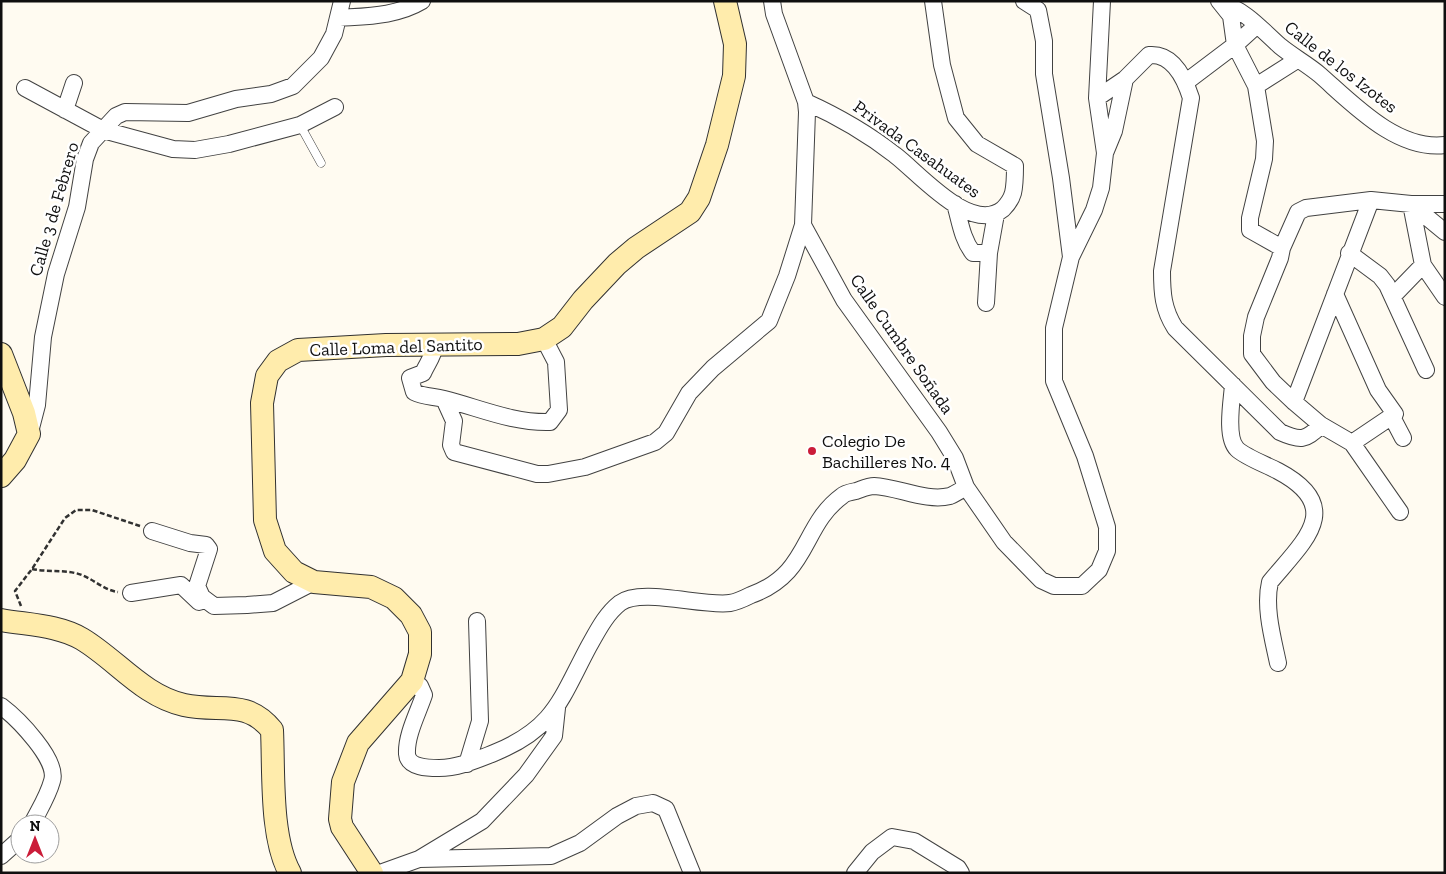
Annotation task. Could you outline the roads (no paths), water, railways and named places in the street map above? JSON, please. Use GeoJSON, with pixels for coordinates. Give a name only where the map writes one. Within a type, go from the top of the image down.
{"type":"FeatureCollection","features":[{"type":"Feature","properties":{"kind":"main road","name":"Calle Loma del Santito"},"geometry":{"type":"LineString","coordinates":[[372,873],[340,819],[343,782],[358,742],[412,681],[420,654],[420,632],[412,615],[394,598],[371,587],[314,582],[294,572],[275,551],[265,520],[262,403],[267,376],[278,361],[298,350],[386,345],[518,344],[544,338],[562,327],[583,300],[617,264],[636,248],[690,212],[699,198],[717,145],[734,76],[735,44],[725,1]]}},
{"type":"Feature","properties":{"kind":"main road"},"geometry":{"type":"LineString","coordinates":[[1,354],[24,413],[29,434],[15,460],[1,476]]}},
{"type":"Feature","properties":{"kind":"main road"},"geometry":{"type":"LineString","coordinates":[[1,620],[63,630],[84,640],[154,694],[184,705],[242,709],[261,717],[272,730],[278,836],[283,860],[290,873]]}},
{"type":"Feature","properties":{"kind":"street","name":"Calle 3 de Febrero"},"geometry":{"type":"LineString","coordinates":[[29,434],[37,405],[43,336],[56,274],[77,208],[85,159],[91,143],[102,130],[116,116],[125,112],[188,113],[236,99],[271,94],[293,86],[321,58],[334,34],[341,9],[380,15],[408,9],[422,1]]}},
{"type":"Feature","properties":{"kind":"street"},"geometry":{"type":"LineString","coordinates":[[444,399],[454,421],[452,445],[454,452],[537,474],[559,473],[584,467],[655,442],[666,433],[689,393],[713,368],[769,321],[787,276],[803,225],[806,102],[774,14],[772,1]]}},
{"type":"Feature","properties":{"kind":"street","name":"Privada Casahuates"},"geometry":{"type":"LineString","coordinates":[[806,102],[840,118],[894,154],[955,204],[974,215],[996,214],[1008,204],[1013,192],[1015,166],[978,144],[956,118],[942,66],[933,1]]}},
{"type":"Feature","properties":{"kind":"street"},"geometry":{"type":"LineString","coordinates":[[1024,1],[1038,10],[1044,41],[1044,74],[1061,178],[1071,257]]}},
{"type":"Feature","properties":{"kind":"street"},"geometry":{"type":"LineString","coordinates":[[1071,257],[1094,210],[1101,188],[1105,153],[1097,98],[1102,1]]}},
{"type":"Feature","properties":{"kind":"street"},"geometry":{"type":"LineString","coordinates":[[1220,2],[1231,16],[1235,45],[1256,86],[1264,141],[1264,159],[1249,224],[1250,230],[1282,248]]}},
{"type":"Feature","properties":{"kind":"street","name":"Calle de los Izotes"},"geometry":{"type":"LineString","coordinates":[[1220,2],[1238,9],[1297,60],[1319,74],[1358,109],[1391,132],[1429,147],[1445,145]]}},
{"type":"Feature","properties":{"kind":"street"},"geometry":{"type":"LineString","coordinates":[[1186,82],[1235,45],[1257,25]]}},
{"type":"Feature","properties":{"kind":"street"},"geometry":{"type":"LineString","coordinates":[[1097,98],[1125,79],[1150,55],[1156,54],[1163,57],[1176,68],[1186,82],[1190,98],[1162,271],[1162,298],[1168,317],[1175,328],[1280,432],[1293,438],[1310,437],[1321,425]]}},
{"type":"Feature","properties":{"kind":"street"},"geometry":{"type":"LineString","coordinates":[[1256,86],[1297,60]]}},
{"type":"Feature","properties":{"kind":"street"},"geometry":{"type":"LineString","coordinates":[[1105,153],[1114,131],[1125,79]]}},
{"type":"Feature","properties":{"kind":"street"},"geometry":{"type":"LineString","coordinates":[[65,110],[74,83]]}},
{"type":"Feature","properties":{"kind":"street"},"geometry":{"type":"LineString","coordinates":[[25,88],[102,130],[173,149],[195,150],[229,144],[300,125],[335,107]]}},
{"type":"Feature","properties":{"kind":"street"},"geometry":{"type":"LineString","coordinates":[[1294,402],[1349,253],[1372,200]]}},
{"type":"Feature","properties":{"kind":"street"},"geometry":{"type":"LineString","coordinates":[[1400,512],[1352,443],[1321,425],[1273,382],[1252,354],[1252,336],[1256,317],[1298,212],[1306,208],[1372,200],[1411,204],[1445,204]]}},
{"type":"Feature","properties":{"kind":"street"},"geometry":{"type":"LineString","coordinates":[[955,204],[963,237],[968,247],[973,253],[989,253]]}},
{"type":"Feature","properties":{"kind":"street"},"geometry":{"type":"LineString","coordinates":[[1411,204],[1445,232]]}},
{"type":"Feature","properties":{"kind":"street"},"geometry":{"type":"LineString","coordinates":[[1411,204],[1423,265],[1445,298]]}},
{"type":"Feature","properties":{"kind":"street"},"geometry":{"type":"LineString","coordinates":[[986,303],[989,253],[996,214]]}},
{"type":"Feature","properties":{"kind":"street","name":"Calle Cumbre Soñada"},"geometry":{"type":"LineString","coordinates":[[803,225],[844,300],[939,432],[955,458],[966,487],[1004,542],[1041,580],[1054,586],[1082,586],[1099,570],[1107,552],[1106,527],[1085,456],[1054,381],[1054,328],[1071,257]]}},
{"type":"Feature","properties":{"kind":"street"},"geometry":{"type":"LineString","coordinates":[[1349,253],[1380,276],[1393,296],[1398,314],[1426,370]]}},
{"type":"Feature","properties":{"kind":"street"},"geometry":{"type":"LineString","coordinates":[[1393,296],[1423,265]]}},
{"type":"Feature","properties":{"kind":"street"},"geometry":{"type":"LineString","coordinates":[[1335,294],[1378,390],[1394,415],[1402,438]]}},
{"type":"Feature","properties":{"kind":"street"},"geometry":{"type":"LineString","coordinates":[[435,345],[435,351],[427,362],[423,373],[410,378],[411,388],[414,392],[423,396],[444,399],[506,419],[531,423],[550,422],[559,410],[556,362],[544,338]]}},
{"type":"Feature","properties":{"kind":"street"},"geometry":{"type":"LineString","coordinates":[[1233,385],[1230,417],[1231,439],[1236,449],[1294,480],[1302,487],[1311,500],[1314,514],[1312,530],[1270,582],[1268,589],[1272,632],[1278,663]]}},
{"type":"Feature","properties":{"kind":"street"},"geometry":{"type":"LineString","coordinates":[[1352,443],[1394,415]]}},
{"type":"Feature","properties":{"kind":"street"},"geometry":{"type":"LineString","coordinates":[[412,681],[420,686],[424,695],[412,730],[407,753],[408,759],[415,765],[426,768],[446,768],[467,764],[517,744],[540,728],[557,708],[599,628],[612,610],[624,600],[643,597],[703,603],[731,603],[779,582],[795,565],[825,512],[843,495],[872,486],[939,497],[951,496],[966,487]]}},
{"type":"Feature","properties":{"kind":"street"},"geometry":{"type":"LineString","coordinates":[[152,531],[206,546],[209,550],[197,586],[202,597],[214,606],[273,603],[314,582]]}},
{"type":"Feature","properties":{"kind":"street"},"geometry":{"type":"LineString","coordinates":[[132,593],[181,585],[199,602],[202,597]]}},
{"type":"Feature","properties":{"kind":"street"},"geometry":{"type":"LineString","coordinates":[[467,764],[480,721],[477,621]]}},
{"type":"Feature","properties":{"kind":"street"},"geometry":{"type":"LineString","coordinates":[[1,706],[31,736],[50,761],[53,780],[37,814]]}},
{"type":"Feature","properties":{"kind":"street"},"geometry":{"type":"LineString","coordinates":[[380,873],[419,859],[482,820],[526,775],[554,736],[557,708]]}},
{"type":"Feature","properties":{"kind":"street"},"geometry":{"type":"LineString","coordinates":[[419,859],[550,856],[580,843],[623,812],[636,806],[653,803],[666,809],[692,873]]}},
{"type":"Feature","properties":{"kind":"street"},"geometry":{"type":"LineString","coordinates":[[855,873],[872,852],[892,837],[914,841],[958,868],[960,873]]}},
{"type":"Feature","properties":{"kind":"lane"},"geometry":{"type":"LineString","coordinates":[[300,125],[321,163]]}},
{"type":"Feature","properties":{"kind":"place","name":"Colegio De Bachilleres No. 4"},"geometry":{"type":"Point","coordinates":[812,451]}}]}
